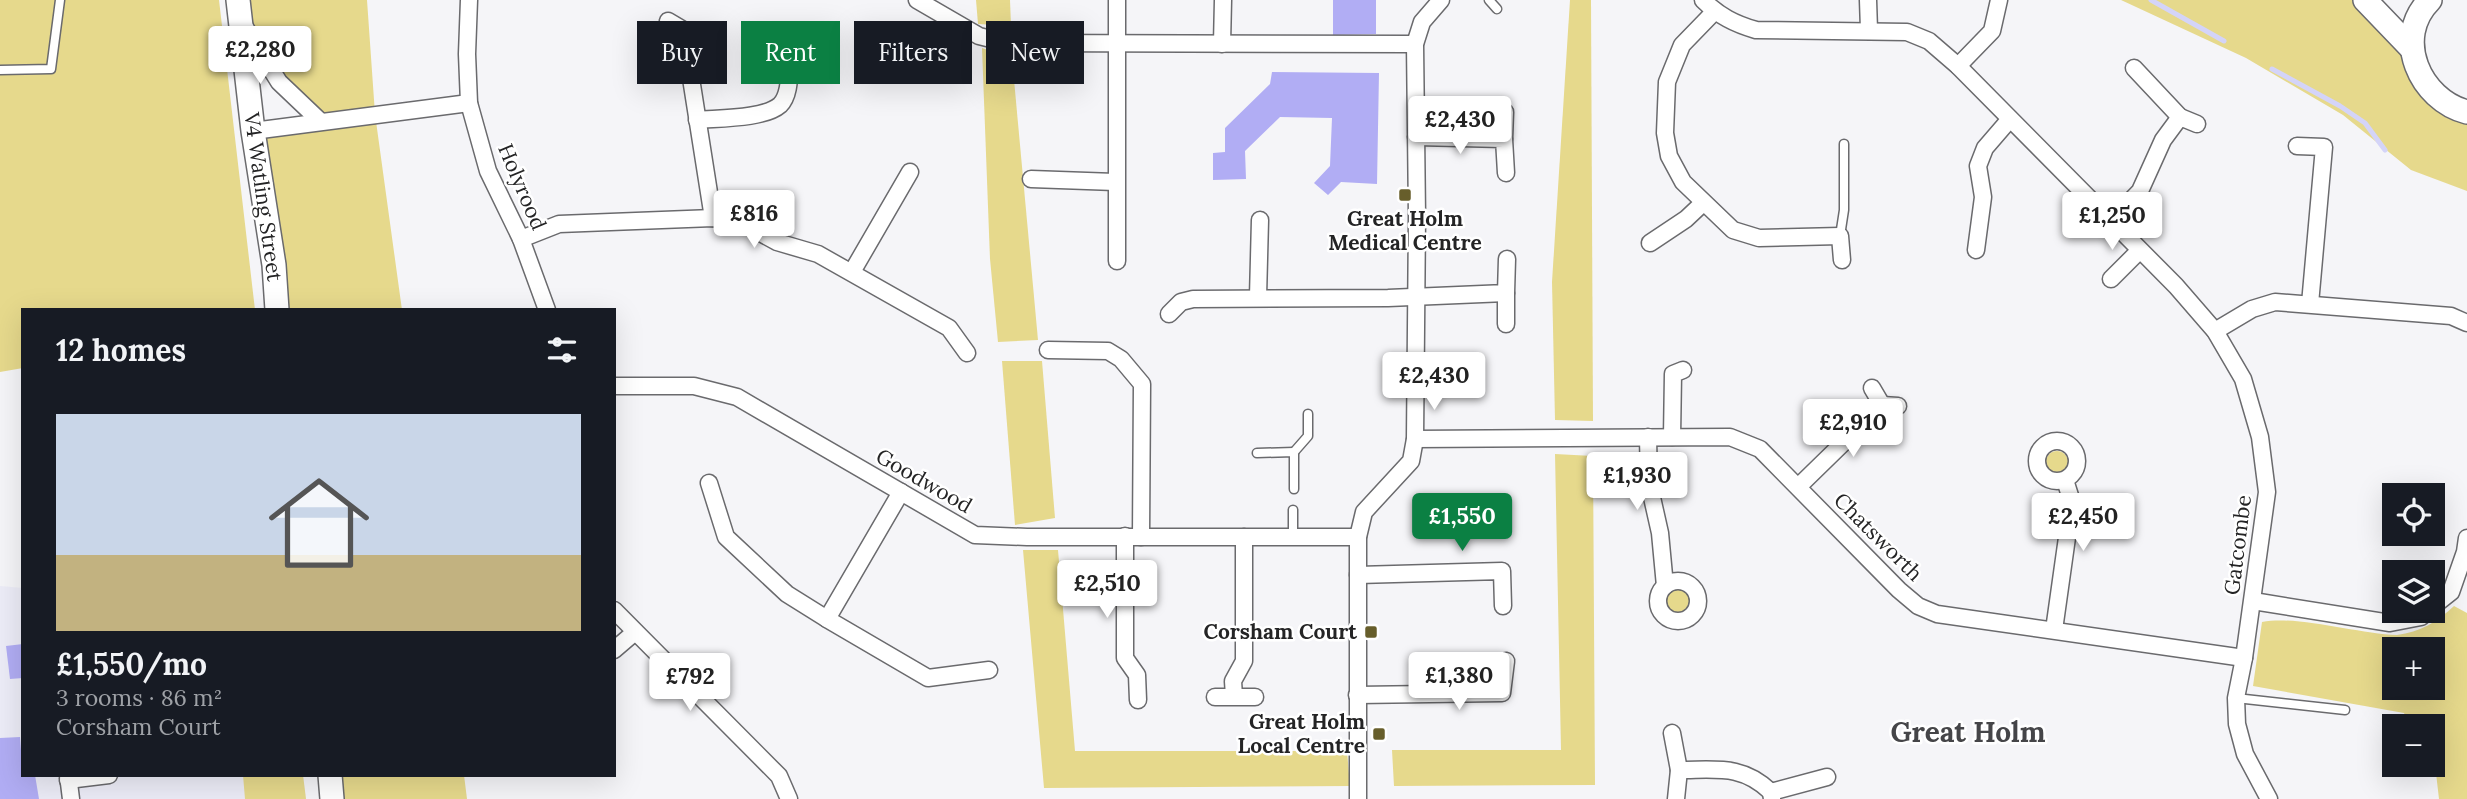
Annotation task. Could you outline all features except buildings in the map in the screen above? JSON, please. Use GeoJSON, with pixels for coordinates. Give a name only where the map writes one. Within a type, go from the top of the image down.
{"type":"FeatureCollection","features":[{"type":"Feature","properties":{"kind":"street","name":"Holyrood"},"geometry":{"type":"LineString","coordinates":[[469,0],[469,103],[488,171],[521,239],[546,308]]}},
{"type":"Feature","properties":{"kind":"street"},"geometry":{"type":"LineString","coordinates":[[917,0],[979,36],[1007,43],[1415,44]]}},
{"type":"Feature","properties":{"kind":"street"},"geometry":{"type":"LineString","coordinates":[[1116,0],[1116,261]]}},
{"type":"Feature","properties":{"kind":"street"},"geometry":{"type":"LineString","coordinates":[[1222,44],[1223,0]]}},
{"type":"Feature","properties":{"kind":"street"},"geometry":{"type":"LineString","coordinates":[[1359,799],[1358,537],[1364,512],[1411,461],[1415,439],[1415,44],[1422,22],[1441,0]]}},
{"type":"Feature","properties":{"kind":"street"},"geometry":{"type":"LineString","coordinates":[[1868,0],[1869,30]]}},
{"type":"Feature","properties":{"kind":"street"},"geometry":{"type":"LineString","coordinates":[[1958,66],[1992,31],[1999,0]]}},
{"type":"Feature","properties":{"kind":"street"},"geometry":{"type":"LineString","coordinates":[[2365,0],[2412,49]]}},
{"type":"Feature","properties":{"kind":"street"},"geometry":{"type":"LineString","coordinates":[[2430,0],[2415,26],[2412,49],[2417,70],[2428,89],[2444,103],[2467,112]]}},
{"type":"Feature","properties":{"kind":"street"},"geometry":{"type":"LineString","coordinates":[[1709,6],[1682,45],[1667,82],[1665,133],[1669,156],[1683,181],[1732,230],[1759,238],[1840,236],[1842,260]]}},
{"type":"Feature","properties":{"kind":"street","name":"Gatcombe"},"geometry":{"type":"LineString","coordinates":[[1709,6],[1736,24],[1756,30],[1907,32],[1929,41],[1958,66],[2176,286],[2216,331],[2243,379],[2260,437],[2267,492],[2253,601],[2236,698],[2237,724],[2245,754],[2269,799]]}},
{"type":"Feature","properties":{"kind":"street"},"geometry":{"type":"LineString","coordinates":[[239,10],[279,82],[320,121]]}},
{"type":"Feature","properties":{"kind":"street","name":"V4 Watling Street"},"geometry":{"type":"LineString","coordinates":[[239,10],[278,308]]}},
{"type":"Feature","properties":{"kind":"street"},"geometry":{"type":"LineString","coordinates":[[2134,68],[2180,117],[2197,124]]}},
{"type":"Feature","properties":{"kind":"street"},"geometry":{"type":"LineString","coordinates":[[692,84],[713,218]]}},
{"type":"Feature","properties":{"kind":"street"},"geometry":{"type":"LineString","coordinates":[[697,120],[766,113],[781,104],[788,84]]}},
{"type":"Feature","properties":{"kind":"street"},"geometry":{"type":"LineString","coordinates":[[253,131],[469,103]]}},
{"type":"Feature","properties":{"kind":"street"},"geometry":{"type":"LineString","coordinates":[[1505,112],[1506,173]]}},
{"type":"Feature","properties":{"kind":"street"},"geometry":{"type":"LineString","coordinates":[[2111,221],[2140,191],[2163,140],[2180,117]]}},
{"type":"Feature","properties":{"kind":"street"},"geometry":{"type":"LineString","coordinates":[[1976,250],[1983,197],[1978,166],[1985,148],[2010,119]]}},
{"type":"Feature","properties":{"kind":"street"},"geometry":{"type":"LineString","coordinates":[[1416,137],[1504,139]]}},
{"type":"Feature","properties":{"kind":"street"},"geometry":{"type":"LineString","coordinates":[[2297,146],[2324,146],[2310,304]]}},
{"type":"Feature","properties":{"kind":"street"},"geometry":{"type":"LineString","coordinates":[[852,272],[911,172]]}},
{"type":"Feature","properties":{"kind":"street"},"geometry":{"type":"LineString","coordinates":[[1031,179],[1115,182]]}},
{"type":"Feature","properties":{"kind":"street"},"geometry":{"type":"LineString","coordinates":[[1650,243],[1686,219],[1703,202]]}},
{"type":"Feature","properties":{"kind":"street"},"geometry":{"type":"LineString","coordinates":[[521,239],[559,224],[713,218],[746,225],[777,242],[818,254],[949,328],[967,354]]}},
{"type":"Feature","properties":{"kind":"street"},"geometry":{"type":"LineString","coordinates":[[1258,297],[1260,220]]}},
{"type":"Feature","properties":{"kind":"street"},"geometry":{"type":"LineString","coordinates":[[2111,279],[2139,251]]}},
{"type":"Feature","properties":{"kind":"street"},"geometry":{"type":"LineString","coordinates":[[1506,324],[1507,259]]}},
{"type":"Feature","properties":{"kind":"street"},"geometry":{"type":"LineString","coordinates":[[1169,313],[1181,302],[1193,299],[1416,297],[1506,293]]}},
{"type":"Feature","properties":{"kind":"street"},"geometry":{"type":"LineString","coordinates":[[2216,331],[2252,309],[2276,302],[2451,316],[2467,323]]}},
{"type":"Feature","properties":{"kind":"street"},"geometry":{"type":"LineString","coordinates":[[1048,350],[1108,351],[1121,359],[1142,384],[1125,658],[1138,675],[1138,700]]}},
{"type":"Feature","properties":{"kind":"street"},"geometry":{"type":"LineString","coordinates":[[1672,369],[1672,437]]}},
{"type":"Feature","properties":{"kind":"street","name":"Goodwood"},"geometry":{"type":"LineString","coordinates":[[616,386],[694,386],[737,397],[975,535],[1358,537]]}},
{"type":"Feature","properties":{"kind":"street"},"geometry":{"type":"LineString","coordinates":[[1799,486],[1890,405],[1872,387]]}},
{"type":"Feature","properties":{"kind":"street"},"geometry":{"type":"LineString","coordinates":[[1648,437],[1649,484],[1660,533],[1665,586]]}},
{"type":"Feature","properties":{"kind":"street","name":"Chatsworth"},"geometry":{"type":"LineString","coordinates":[[1415,439],[1730,437],[1760,449],[1918,606],[1937,614],[2244,658]]}},
{"type":"Feature","properties":{"kind":"street"},"geometry":{"type":"LineString","coordinates":[[2054,631],[2072,502],[2065,480]]}},
{"type":"Feature","properties":{"kind":"street"},"geometry":{"type":"LineString","coordinates":[[709,483],[726,537],[787,594],[928,678],[989,670]]}},
{"type":"Feature","properties":{"kind":"street"},"geometry":{"type":"LineString","coordinates":[[827,619],[901,492]]}},
{"type":"Feature","properties":{"kind":"street"},"geometry":{"type":"LineString","coordinates":[[1234,696],[1233,681],[1244,661],[1244,537]]}},
{"type":"Feature","properties":{"kind":"street"},"geometry":{"type":"LineString","coordinates":[[2445,597],[2451,592],[2467,538]]}},
{"type":"Feature","properties":{"kind":"street"},"geometry":{"type":"LineString","coordinates":[[1358,575],[1502,571],[1503,606]]}},
{"type":"Feature","properties":{"kind":"street"},"geometry":{"type":"LineString","coordinates":[[2253,601],[2382,622]]}},
{"type":"Feature","properties":{"kind":"street"},"geometry":{"type":"LineString","coordinates":[[616,612],[779,776],[789,799]]}},
{"type":"Feature","properties":{"kind":"street"},"geometry":{"type":"LineString","coordinates":[[616,648],[635,632]]}},
{"type":"Feature","properties":{"kind":"street"},"geometry":{"type":"LineString","coordinates":[[1357,695],[1502,693],[1506,661]]}},
{"type":"Feature","properties":{"kind":"street"},"geometry":{"type":"LineString","coordinates":[[1215,697],[1255,697]]}},
{"type":"Feature","properties":{"kind":"street"},"geometry":{"type":"LineString","coordinates":[[1672,733],[1679,770],[1676,799]]}},
{"type":"Feature","properties":{"kind":"street"},"geometry":{"type":"LineString","coordinates":[[1679,770],[1735,771],[1758,780],[1772,795],[1827,777]]}},
{"type":"Feature","properties":{"kind":"street"},"geometry":{"type":"LineString","coordinates":[[330,777],[332,799]]}},
{"type":"Feature","properties":{"kind":"street"},"geometry":{"type":"LineString","coordinates":[[68,778],[71,799]]}},
{"type":"Feature","properties":{"kind":"lane"},"geometry":{"type":"LineString","coordinates":[[0,70],[51,69],[60,0]]}},
{"type":"Feature","properties":{"kind":"lane"},"geometry":{"type":"LineString","coordinates":[[1489,0],[1497,9]]}},
{"type":"Feature","properties":{"kind":"lane"},"geometry":{"type":"LineString","coordinates":[[1840,236],[1844,210],[1844,144]]}},
{"type":"Feature","properties":{"kind":"lane"},"geometry":{"type":"LineString","coordinates":[[1294,489],[1294,452],[1308,436],[1308,414]]}},
{"type":"Feature","properties":{"kind":"lane"},"geometry":{"type":"LineString","coordinates":[[1257,453],[1294,452]]}},
{"type":"Feature","properties":{"kind":"lane"},"geometry":{"type":"LineString","coordinates":[[1293,510],[1293,537]]}},
{"type":"Feature","properties":{"kind":"lane"},"geometry":{"type":"LineString","coordinates":[[2236,698],[2345,710]]}},
{"type":"Feature","properties":{"kind":"shaded area"},"geometry":{"type":"Polygon","coordinates":[[[0,0],[219,0],[255,308],[21,308],[21,368],[0,372],[0,0]]]}},
{"type":"Feature","properties":{"kind":"shaded area"},"geometry":{"type":"Polygon","coordinates":[[[238,0],[367,0],[375,114],[402,308],[277,308],[253,131],[318,121],[279,82],[238,0]]]}},
{"type":"Feature","properties":{"kind":"shaded area"},"geometry":{"type":"Polygon","coordinates":[[[976,0],[1010,0],[1011,21],[986,21],[986,24],[978,24],[976,0]]]}},
{"type":"Feature","properties":{"kind":"shaded area"},"geometry":{"type":"Polygon","coordinates":[[[1570,0],[1591,0],[1593,421],[1555,420],[1552,282],[1570,0]]]}},
{"type":"Feature","properties":{"kind":"shaded area"},"geometry":{"type":"Polygon","coordinates":[[[2121,0],[2365,0],[2416,67],[2467,111],[2467,191],[2411,170],[2343,115],[2246,58],[2121,0]]]}},
{"type":"Feature","properties":{"kind":"shaded area"},"geometry":{"type":"Polygon","coordinates":[[[982,48],[986,49],[986,84],[1014,84],[1038,340],[998,342],[990,259],[982,48]]]}},
{"type":"Feature","properties":{"kind":"shaded area"},"geometry":{"type":"Polygon","coordinates":[[[1002,361],[1042,361],[1055,518],[1015,525],[1002,361]]]}},
{"type":"Feature","properties":{"kind":"shaded area"},"geometry":{"type":"Polygon","coordinates":[[[2057,451],[2065,454],[2068,462],[2065,470],[2057,473],[2049,470],[2046,462],[2049,454],[2057,451]]]}},
{"type":"Feature","properties":{"kind":"shaded area"},"geometry":{"type":"Polygon","coordinates":[[[1555,454],[1593,456],[1595,785],[1394,786],[1392,750],[1561,750],[1555,454]]]}},
{"type":"Feature","properties":{"kind":"shaded area"},"geometry":{"type":"Polygon","coordinates":[[[1023,550],[1058,550],[1075,751],[1347,751],[1350,786],[1044,788],[1023,550]]]}},
{"type":"Feature","properties":{"kind":"shaded area"},"geometry":{"type":"Polygon","coordinates":[[[0,586],[21,588],[21,777],[303,777],[306,799],[0,799],[0,586]]]}},
{"type":"Feature","properties":{"kind":"shaded area"},"geometry":{"type":"Polygon","coordinates":[[[1678,589],[1686,593],[1690,601],[1686,609],[1678,613],[1670,609],[1666,601],[1670,593],[1678,589]]]}},
{"type":"Feature","properties":{"kind":"shaded area"},"geometry":{"type":"Polygon","coordinates":[[[2454,606],[2467,613],[2467,799],[2439,799],[2436,777],[2445,777],[2445,714],[2404,714],[2253,686],[2262,622],[2293,621],[2397,635],[2421,629],[2432,623],[2445,623],[2445,613],[2454,606]]]}},
{"type":"Feature","properties":{"kind":"shaded area"},"geometry":{"type":"Polygon","coordinates":[[[243,777],[303,777],[306,799],[245,799],[243,777]]]}},
{"type":"Feature","properties":{"kind":"shaded area"},"geometry":{"type":"Polygon","coordinates":[[[339,777],[464,777],[467,799],[343,799],[339,777]]]}},
{"type":"Feature","properties":{"kind":"waterway"},"geometry":{"type":"LineString","coordinates":[[2151,0],[2224,41]]}},
{"type":"Feature","properties":{"kind":"waterway"},"geometry":{"type":"LineString","coordinates":[[2272,69],[2340,106],[2365,123],[2385,150]]}},
{"type":"Feature","properties":{"kind":"place","name":"Great Holm Medical Centre"},"geometry":{"type":"Point","coordinates":[1405,195]}},
{"type":"Feature","properties":{"kind":"place","name":"Corsham Court"},"geometry":{"type":"Point","coordinates":[1371,632]}},
{"type":"Feature","properties":{"kind":"place","name":"Great Holm Local Centre"},"geometry":{"type":"Point","coordinates":[1379,734]}},
{"type":"Feature","properties":{"kind":"district","name":"Great Holm"},"geometry":{"type":"Point","coordinates":[1968,732]}}]}
